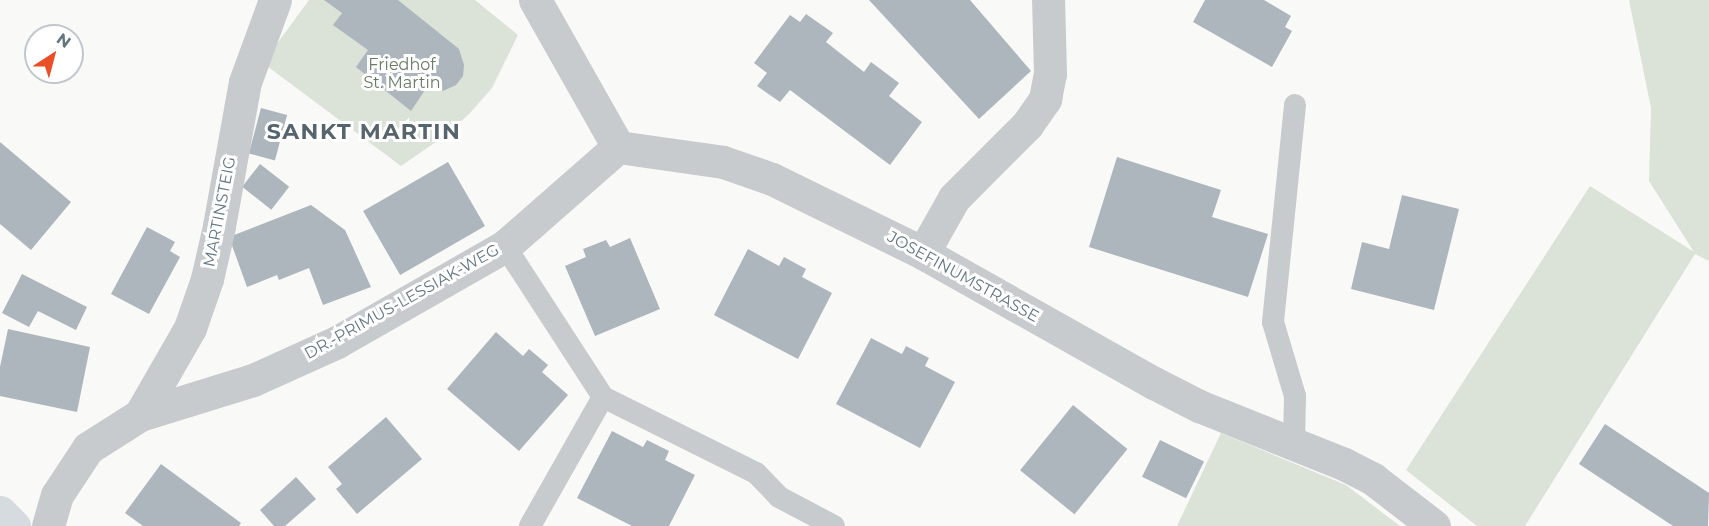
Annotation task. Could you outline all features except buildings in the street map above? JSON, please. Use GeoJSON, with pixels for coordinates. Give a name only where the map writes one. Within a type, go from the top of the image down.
{"type":"FeatureCollection","features":[{"type":"Feature","properties":{"kind":"street","name":"MARTINSTEIG"},"geometry":{"type":"LineString","coordinates":[[140,415],[190,328],[207,279],[245,82],[275,0]]}},
{"type":"Feature","properties":{"kind":"street"},"geometry":{"type":"LineString","coordinates":[[924,253],[954,198],[1027,125],[1045,99],[1050,74],[1048,0]]}},
{"type":"Feature","properties":{"kind":"street"},"geometry":{"type":"LineString","coordinates":[[534,1],[618,147]]}},
{"type":"Feature","properties":{"kind":"street","name":"DR.-PRIMUS-LESSIAK-WEG"},"geometry":{"type":"LineString","coordinates":[[48,526],[57,495],[88,448],[140,415],[253,380],[337,342],[505,246],[618,147]]}},
{"type":"Feature","properties":{"kind":"street","name":"JOSEFINUMSTRASSE"},"geometry":{"type":"LineString","coordinates":[[618,147],[723,162],[772,179],[924,253],[1199,406],[1294,443],[1373,479],[1434,526]]}},
{"type":"Feature","properties":{"kind":"street"},"geometry":{"type":"LineString","coordinates":[[0,512],[14,526]]}},
{"type":"Feature","properties":{"kind":"lane"},"geometry":{"type":"LineString","coordinates":[[1294,443],[1295,396],[1273,322],[1295,105]]}},
{"type":"Feature","properties":{"kind":"lane"},"geometry":{"type":"LineString","coordinates":[[505,246],[603,397],[756,473],[779,497],[834,526]]}},
{"type":"Feature","properties":{"kind":"lane"},"geometry":{"type":"LineString","coordinates":[[530,526],[603,397]]}},
{"type":"Feature","properties":{"kind":"green space","name":"Friedhof St. Martin"},"geometry":{"type":"Polygon","coordinates":[[[309,0],[475,0],[518,35],[492,88],[470,113],[446,135],[401,166],[263,63],[309,0]]]}},
{"type":"Feature","properties":{"kind":"green space"},"geometry":{"type":"Polygon","coordinates":[[[1629,0],[1709,0],[1709,261],[1695,254],[1525,526],[1477,526],[1406,470],[1590,186],[1694,252],[1649,181],[1651,108],[1629,0]]]}},
{"type":"Feature","properties":{"kind":"green space"},"geometry":{"type":"Polygon","coordinates":[[[1221,433],[1346,485],[1400,526],[1177,526],[1221,433]]]}},
{"type":"Feature","properties":{"kind":"district","name":"SANKT MARTIN"},"geometry":{"type":"Point","coordinates":[364,132]}}]}
